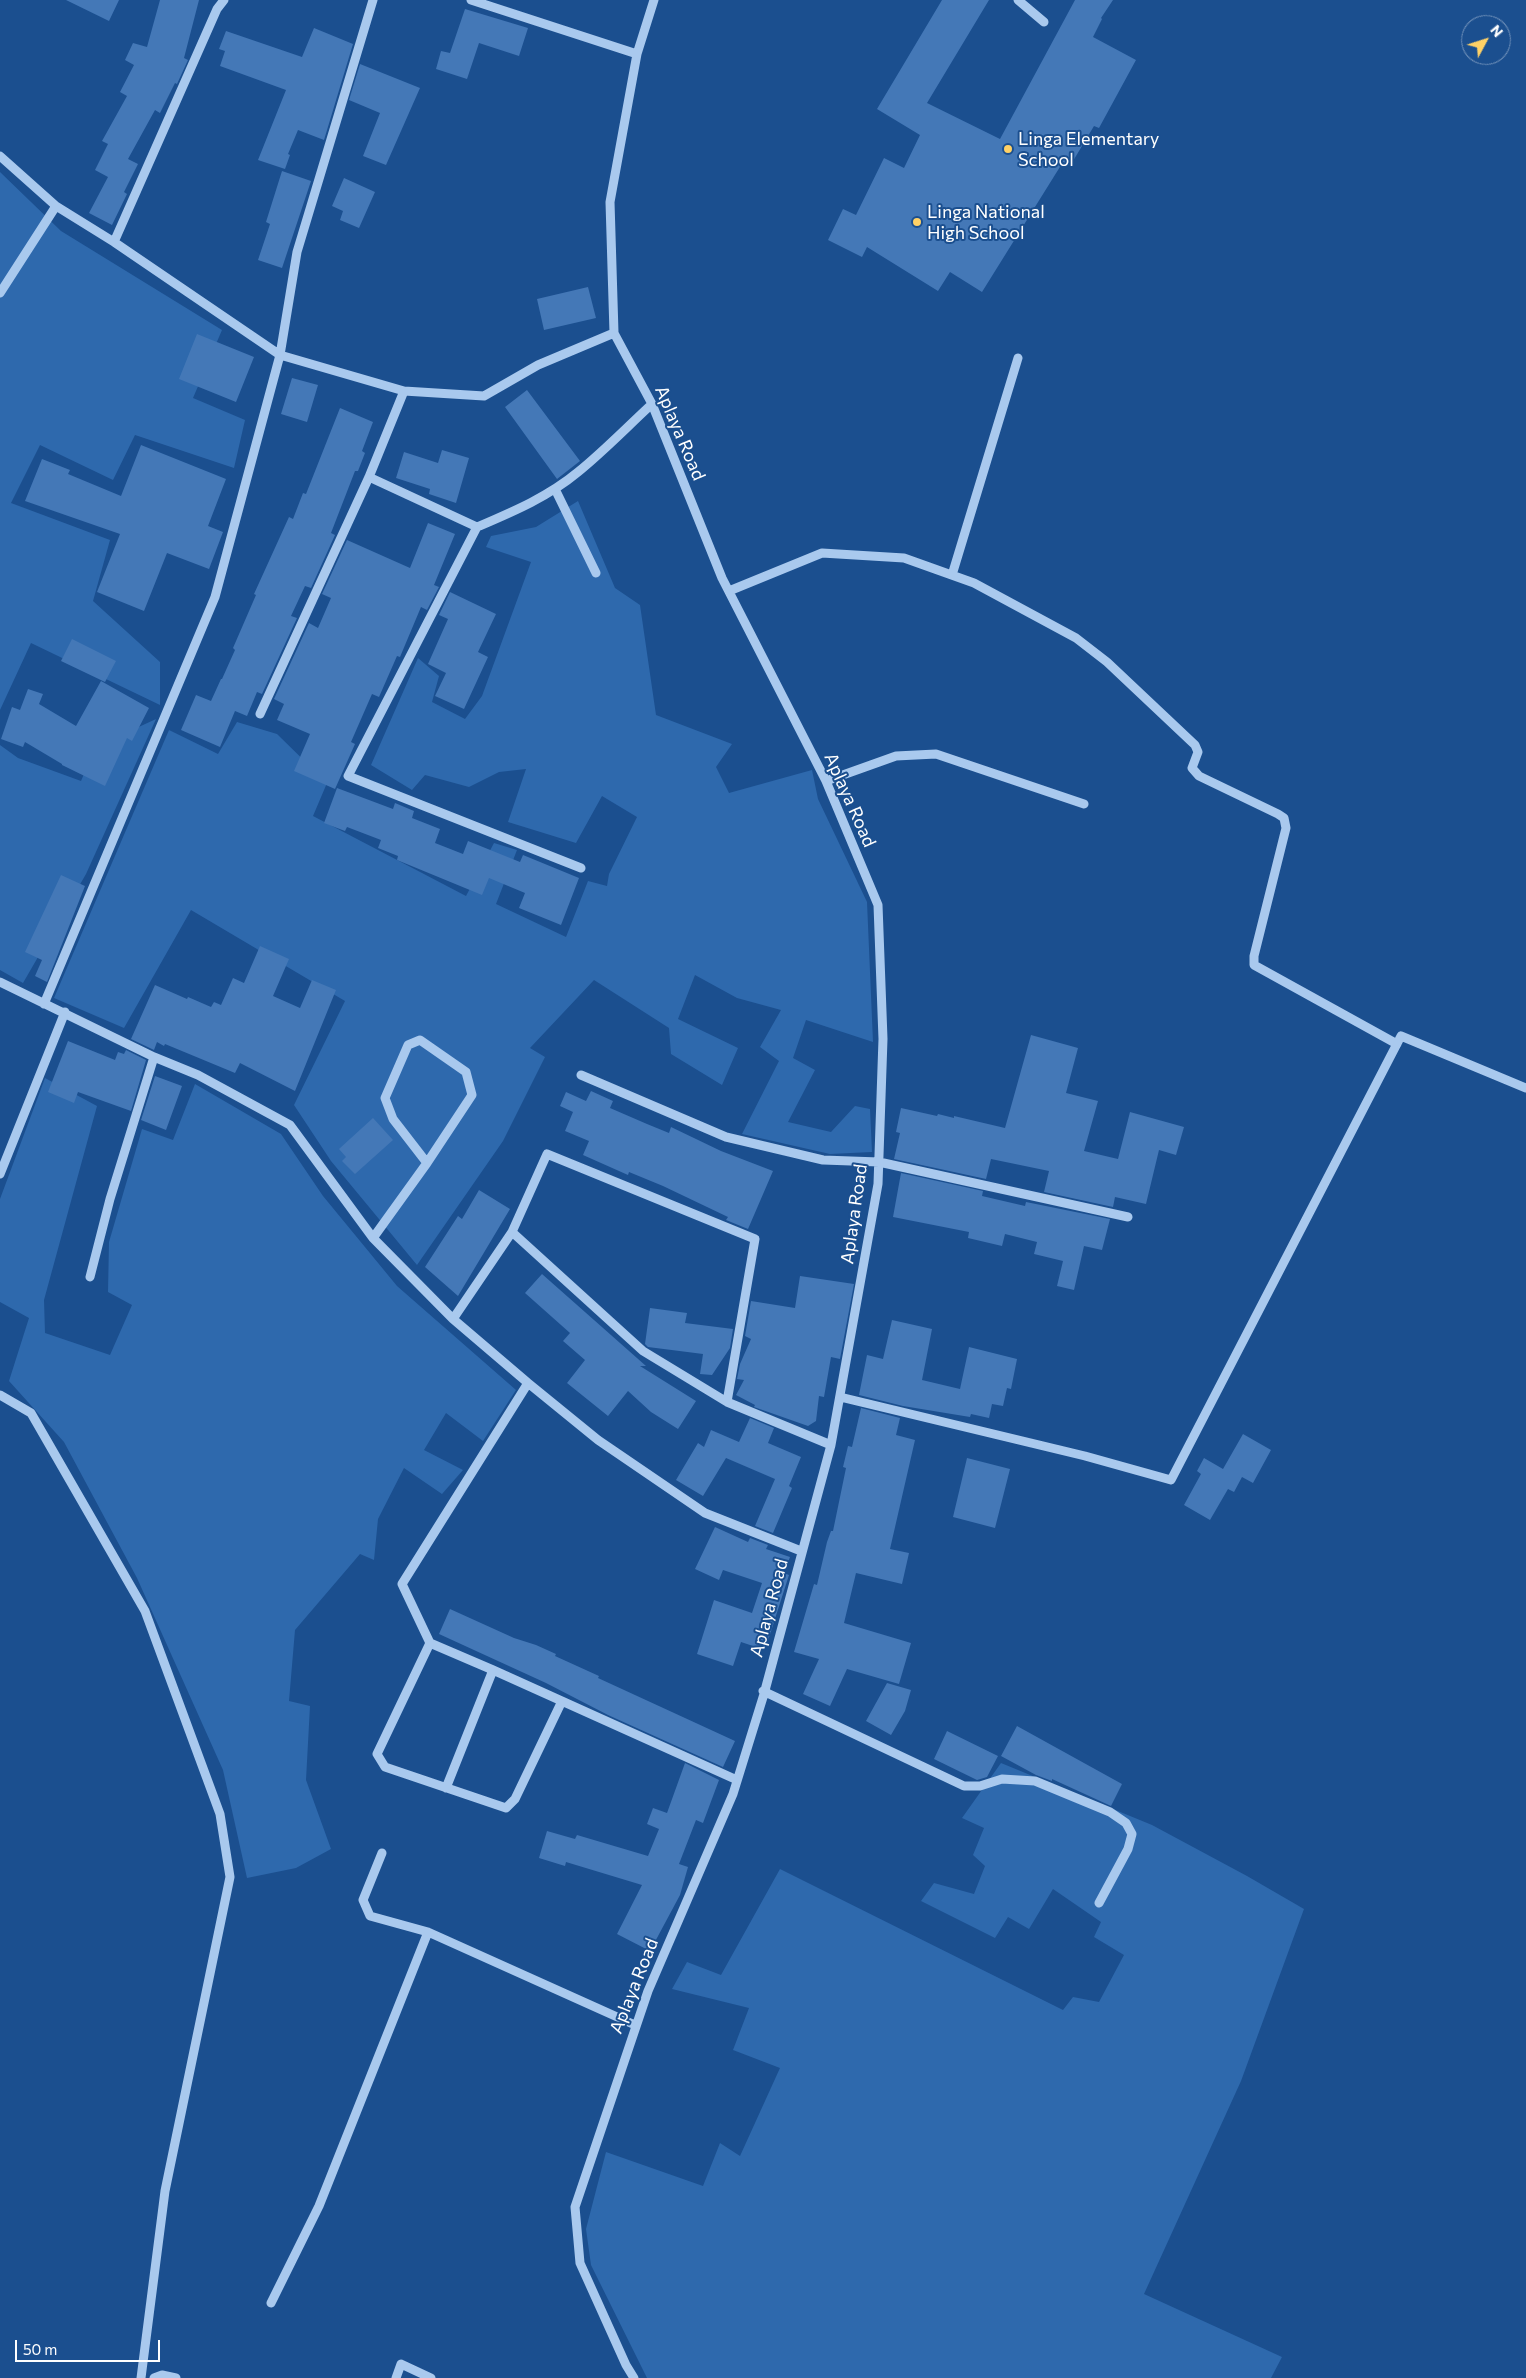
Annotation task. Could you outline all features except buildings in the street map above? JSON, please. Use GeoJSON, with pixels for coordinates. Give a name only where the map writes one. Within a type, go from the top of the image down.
{"type":"FeatureCollection","features":[{"type":"Feature","properties":{"kind":"street"},"geometry":{"type":"LineString","coordinates":[[114,242],[216,8],[224,0]]}},
{"type":"Feature","properties":{"kind":"street"},"geometry":{"type":"LineString","coordinates":[[44,1004],[215,597],[280,355],[298,252],[373,0]]}},
{"type":"Feature","properties":{"kind":"street"},"geometry":{"type":"LineString","coordinates":[[471,0],[637,54]]}},
{"type":"Feature","properties":{"kind":"street","name":"Aplaya Road"},"geometry":{"type":"LineString","coordinates":[[634,2378],[626,2365],[580,2262],[575,2207],[635,2026],[733,1794],[831,1445],[878,1184],[883,1039],[878,906],[826,781],[729,591],[652,404],[614,333],[610,202],[637,54],[654,0]]}},
{"type":"Feature","properties":{"kind":"street"},"geometry":{"type":"LineString","coordinates":[[1018,0],[1044,22]]}},
{"type":"Feature","properties":{"kind":"street"},"geometry":{"type":"LineString","coordinates":[[0,156],[56,206],[114,242],[280,355],[404,391],[484,396],[538,364],[614,333]]}},
{"type":"Feature","properties":{"kind":"street"},"geometry":{"type":"LineString","coordinates":[[0,293],[56,206]]}},
{"type":"Feature","properties":{"kind":"street"},"geometry":{"type":"LineString","coordinates":[[952,575],[1018,358]]}},
{"type":"Feature","properties":{"kind":"street"},"geometry":{"type":"LineString","coordinates":[[260,714],[369,477],[404,391]]}},
{"type":"Feature","properties":{"kind":"street"},"geometry":{"type":"LineString","coordinates":[[581,868],[348,776],[477,527],[513,512],[555,489],[578,472],[652,404]]}},
{"type":"Feature","properties":{"kind":"street"},"geometry":{"type":"LineString","coordinates":[[369,477],[477,527]]}},
{"type":"Feature","properties":{"kind":"street"},"geometry":{"type":"LineString","coordinates":[[555,489],[596,573]]}},
{"type":"Feature","properties":{"kind":"street"},"geometry":{"type":"LineString","coordinates":[[729,591],[822,553],[904,558],[974,582],[1076,638],[1107,662],[1195,745],[1198,752],[1192,768],[1199,776],[1284,818],[1286,828],[1254,956],[1254,965],[1397,1044]]}},
{"type":"Feature","properties":{"kind":"street"},"geometry":{"type":"LineString","coordinates":[[826,781],[896,756],[936,754],[1084,804]]}},
{"type":"Feature","properties":{"kind":"street"},"geometry":{"type":"LineString","coordinates":[[0,982],[154,1057],[198,1075],[290,1125],[373,1238],[453,1319],[528,1383],[598,1440],[705,1514],[801,1551]]}},
{"type":"Feature","properties":{"kind":"street"},"geometry":{"type":"LineString","coordinates":[[0,1174],[65,1012]]}},
{"type":"Feature","properties":{"kind":"street"},"geometry":{"type":"LineString","coordinates":[[840,1397],[1086,1456],[1171,1480],[1401,1036],[1526,1088]]}},
{"type":"Feature","properties":{"kind":"street"},"geometry":{"type":"LineString","coordinates":[[373,1238],[427,1163],[472,1095],[466,1072],[420,1040],[408,1045],[386,1098],[393,1119],[427,1163]]}},
{"type":"Feature","properties":{"kind":"street"},"geometry":{"type":"LineString","coordinates":[[90,1277],[110,1199],[154,1057]]}},
{"type":"Feature","properties":{"kind":"street"},"geometry":{"type":"LineString","coordinates":[[581,1075],[726,1137],[823,1160],[879,1162],[1128,1217]]}},
{"type":"Feature","properties":{"kind":"street"},"geometry":{"type":"LineString","coordinates":[[453,1319],[512,1232],[547,1154],[755,1239],[727,1402]]}},
{"type":"Feature","properties":{"kind":"street"},"geometry":{"type":"LineString","coordinates":[[512,1232],[643,1351],[727,1402],[831,1445]]}},
{"type":"Feature","properties":{"kind":"street"},"geometry":{"type":"LineString","coordinates":[[528,1383],[402,1584],[430,1643],[737,1780]]}},
{"type":"Feature","properties":{"kind":"street"},"geometry":{"type":"LineString","coordinates":[[0,1395],[31,1413],[145,1611],[220,1814],[230,1877],[165,2191],[141,2378]]}},
{"type":"Feature","properties":{"kind":"street"},"geometry":{"type":"LineString","coordinates":[[430,1643],[377,1754],[385,1767],[506,1808],[515,1799],[562,1701]]}},
{"type":"Feature","properties":{"kind":"street"},"geometry":{"type":"LineString","coordinates":[[446,1788],[493,1670]]}},
{"type":"Feature","properties":{"kind":"street"},"geometry":{"type":"LineString","coordinates":[[763,1692],[964,1786],[980,1786],[1002,1779],[1035,1781],[1110,1812],[1126,1823],[1132,1834],[1128,1849],[1099,1903]]}},
{"type":"Feature","properties":{"kind":"street"},"geometry":{"type":"LineString","coordinates":[[382,1853],[363,1900],[370,1916],[428,1932],[635,2026]]}},
{"type":"Feature","properties":{"kind":"street"},"geometry":{"type":"LineString","coordinates":[[271,2303],[319,2206],[428,1932]]}},
{"type":"Feature","properties":{"kind":"street"},"geometry":{"type":"LineString","coordinates":[[396,2378],[401,2364],[431,2378]]}},
{"type":"Feature","properties":{"kind":"street"},"geometry":{"type":"LineString","coordinates":[[154,2378],[162,2375],[176,2378]]}},
{"type":"Feature","properties":{"kind":"shaded area"},"geometry":{"type":"Polygon","coordinates":[[[0,172],[61,231],[222,330],[193,398],[245,420],[234,468],[135,435],[113,480],[40,445],[11,503],[110,540],[93,601],[160,662],[160,705],[31,643],[0,710],[0,172]]]}},
{"type":"Feature","properties":{"kind":"shaded area"},"geometry":{"type":"Polygon","coordinates":[[[578,501],[615,588],[640,605],[656,715],[732,744],[716,767],[729,793],[812,770],[818,799],[867,902],[873,1042],[806,1020],[793,1058],[815,1070],[788,1122],[831,1132],[855,1106],[870,1109],[872,1152],[830,1154],[742,1134],[779,1061],[760,1047],[781,1010],[737,998],[695,975],[678,1019],[738,1048],[722,1085],[671,1054],[669,1028],[594,980],[530,1048],[545,1057],[503,1141],[417,1265],[331,1161],[294,1105],[345,1001],[191,910],[124,1028],[54,998],[169,730],[218,754],[237,722],[277,734],[327,783],[313,816],[466,896],[494,843],[517,850],[496,904],[566,937],[588,881],[607,886],[609,874],[637,817],[602,796],[576,843],[508,822],[526,769],[499,772],[469,787],[425,775],[412,790],[371,765],[418,658],[439,676],[432,702],[465,719],[482,696],[531,562],[486,547],[491,536],[536,527],[578,501]]]}},
{"type":"Feature","properties":{"kind":"shaded area"},"geometry":{"type":"Polygon","coordinates":[[[156,719],[86,874],[23,983],[0,970],[0,745],[18,758],[81,781],[101,734],[130,731],[156,719]]]}},
{"type":"Feature","properties":{"kind":"shaded area"},"geometry":{"type":"Polygon","coordinates":[[[45,1078],[97,1106],[44,1300],[45,1333],[110,1355],[132,1305],[108,1292],[109,1242],[142,1129],[173,1140],[195,1084],[281,1134],[323,1196],[397,1286],[516,1390],[483,1441],[446,1413],[424,1450],[463,1470],[442,1494],[404,1468],[378,1519],[374,1560],[360,1554],[295,1630],[289,1701],[310,1706],[306,1780],[331,1849],[296,1868],[247,1878],[223,1770],[137,1578],[64,1442],[9,1381],[29,1318],[0,1302],[0,1199],[45,1078]]]}},
{"type":"Feature","properties":{"kind":"shaded area"},"geometry":{"type":"Polygon","coordinates":[[[1001,1763],[1152,1825],[1304,1909],[1241,2081],[1144,2294],[1282,2357],[1271,2378],[647,2378],[591,2265],[586,2229],[606,2152],[703,2186],[720,2143],[740,2156],[780,2068],[733,2050],[749,2008],[672,1989],[687,1962],[721,1975],[780,1869],[1063,2010],[1073,1997],[1099,2002],[1124,1955],[1094,1937],[1101,1922],[1053,1889],[1029,1929],[1008,1917],[995,1938],[921,1901],[934,1883],[974,1894],[985,1866],[973,1855],[984,1828],[962,1818],[1001,1763]]]}},
{"type":"Feature","properties":{"kind":"place","name":"Linga Elementary School"},"geometry":{"type":"Point","coordinates":[1008,149]}},
{"type":"Feature","properties":{"kind":"place","name":"Linga National High School"},"geometry":{"type":"Point","coordinates":[917,222]}}]}
